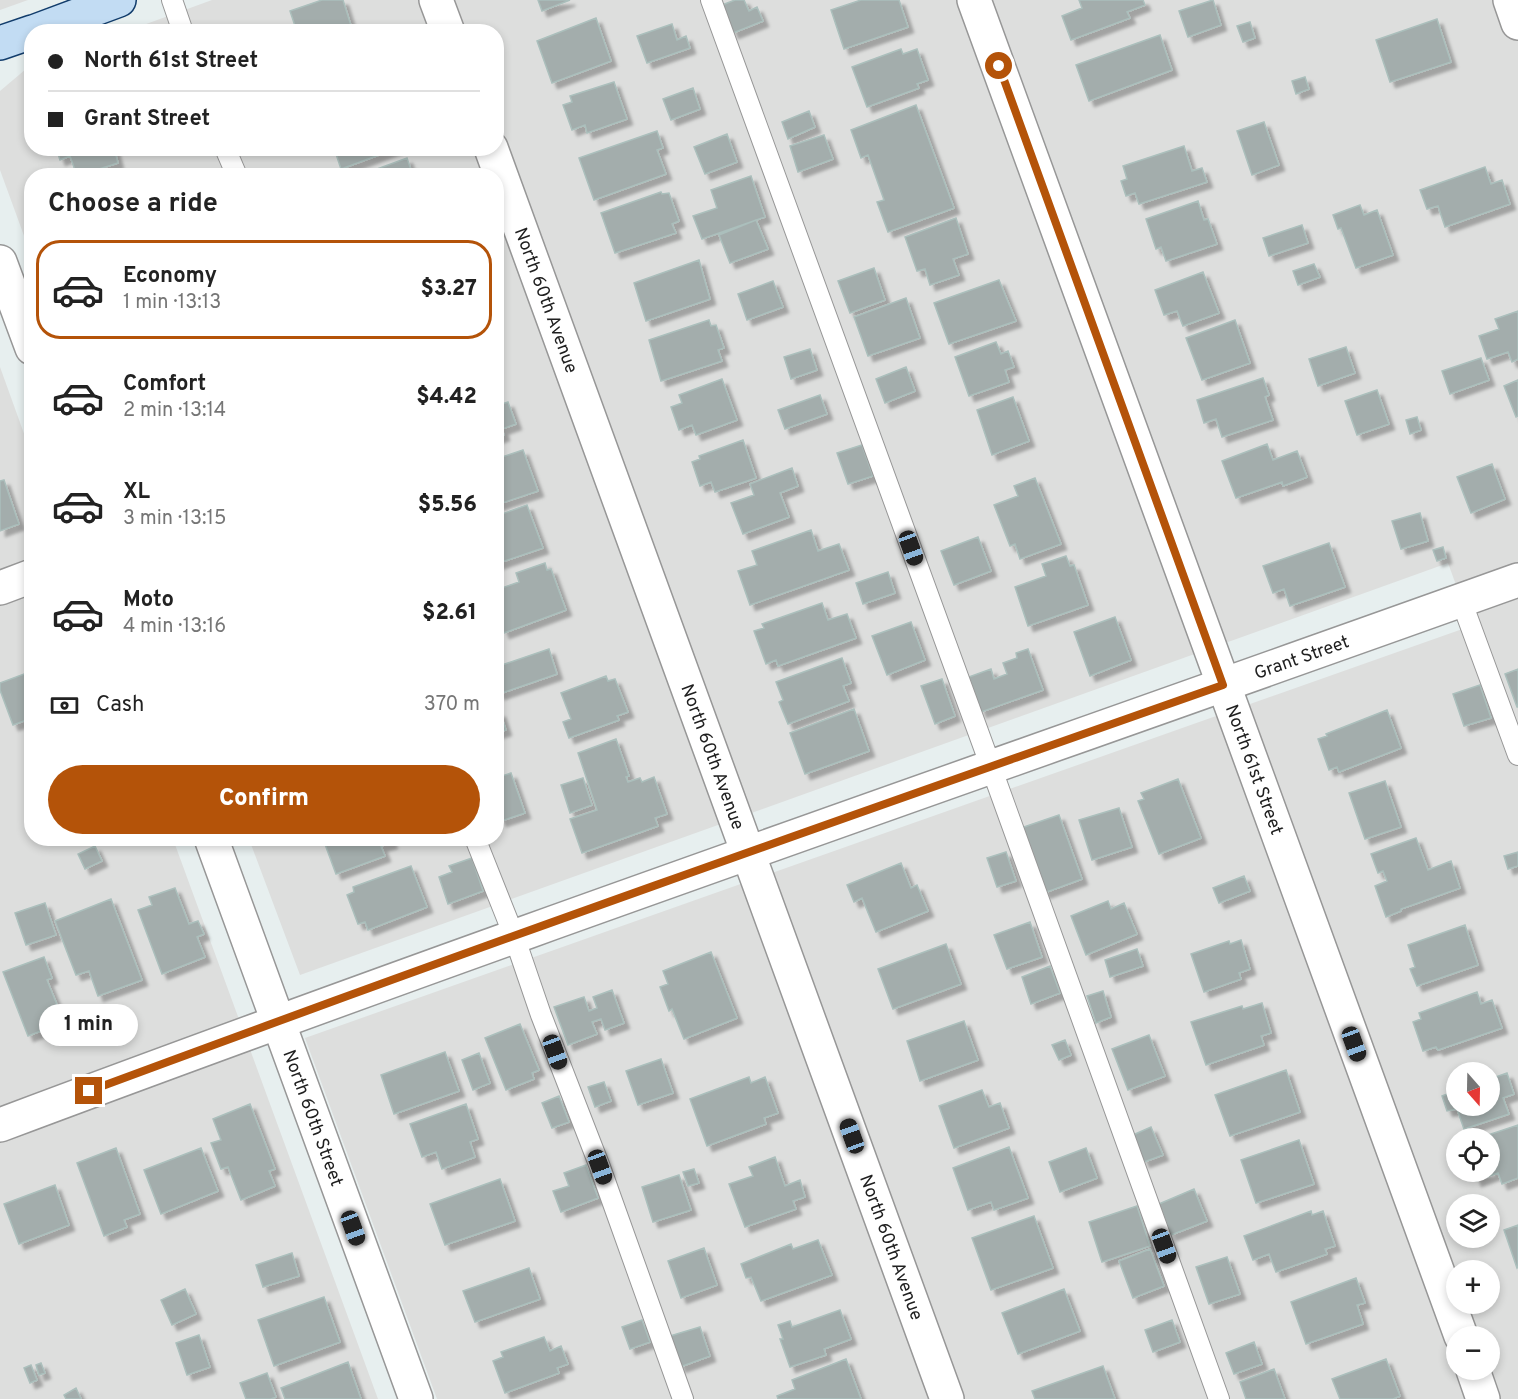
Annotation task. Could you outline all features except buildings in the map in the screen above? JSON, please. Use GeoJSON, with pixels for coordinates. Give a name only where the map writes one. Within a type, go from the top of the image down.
{"type":"FeatureCollection","features":[{"type":"Feature","properties":{"kind":"main road"},"geometry":{"type":"LineString","coordinates":[[54,24],[119,0]]}},
{"type":"Feature","properties":{"kind":"main road"},"geometry":{"type":"LineString","coordinates":[[0,44],[24,35]]}},
{"type":"Feature","properties":{"kind":"street"},"geometry":{"type":"LineString","coordinates":[[436,0],[445,24]]}},
{"type":"Feature","properties":{"kind":"street","name":"North 61st Street"},"geometry":{"type":"LineString","coordinates":[[974,0],[1457,1326]]}},
{"type":"Feature","properties":{"kind":"street"},"geometry":{"type":"LineString","coordinates":[[1510,0],[1518,22]]}},
{"type":"Feature","properties":{"kind":"street","name":"North 60th Avenue"},"geometry":{"type":"LineString","coordinates":[[504,184],[947,1399]]}},
{"type":"Feature","properties":{"kind":"street"},"geometry":{"type":"LineString","coordinates":[[0,262],[24,326]]}},
{"type":"Feature","properties":{"kind":"street"},"geometry":{"type":"LineString","coordinates":[[0,588],[24,579]]}},
{"type":"Feature","properties":{"kind":"street","name":"Grant Street"},"geometry":{"type":"LineString","coordinates":[[0,1125],[278,1020],[1518,580]]}},
{"type":"Feature","properties":{"kind":"street","name":"North 60th Street"},"geometry":{"type":"LineString","coordinates":[[214,846],[416,1399]]}},
{"type":"Feature","properties":{"kind":"street"},"geometry":{"type":"LineString","coordinates":[[1476,1380],[1483,1399]]}},
{"type":"Feature","properties":{"kind":"lane"},"geometry":{"type":"LineString","coordinates":[[172,0],[180,24]]}},
{"type":"Feature","properties":{"kind":"lane"},"geometry":{"type":"LineString","coordinates":[[711,0],[991,767],[1218,1399]]}},
{"type":"Feature","properties":{"kind":"lane"},"geometry":{"type":"LineString","coordinates":[[1461,600],[1518,755]]}},
{"type":"Feature","properties":{"kind":"lane"},"geometry":{"type":"LineString","coordinates":[[478,846],[600,1167],[683,1399]]}},
{"type":"Feature","properties":{"kind":"shaded area"},"geometry":{"type":"Polygon","coordinates":[[[0,0],[28,0],[0,10],[0,0]]]}},
{"type":"Feature","properties":{"kind":"shaded area"},"geometry":{"type":"Polygon","coordinates":[[[212,0],[1518,0],[1518,1399],[437,1399],[305,1038],[1471,626],[1448,563],[300,975],[252,846],[504,846],[504,168],[24,168],[24,236],[0,170],[0,91],[24,71],[24,156],[504,156],[504,24],[146,24],[212,0]]]}},
{"type":"Feature","properties":{"kind":"shaded area"},"geometry":{"type":"Polygon","coordinates":[[[0,367],[24,434],[24,846],[176,846],[378,1399],[0,1399],[0,367]]]}},
{"type":"Feature","properties":{"kind":"route"},"geometry":{"type":"LineString","coordinates":[[89,1091],[278,1020],[1223,685],[999,66]]}}]}
